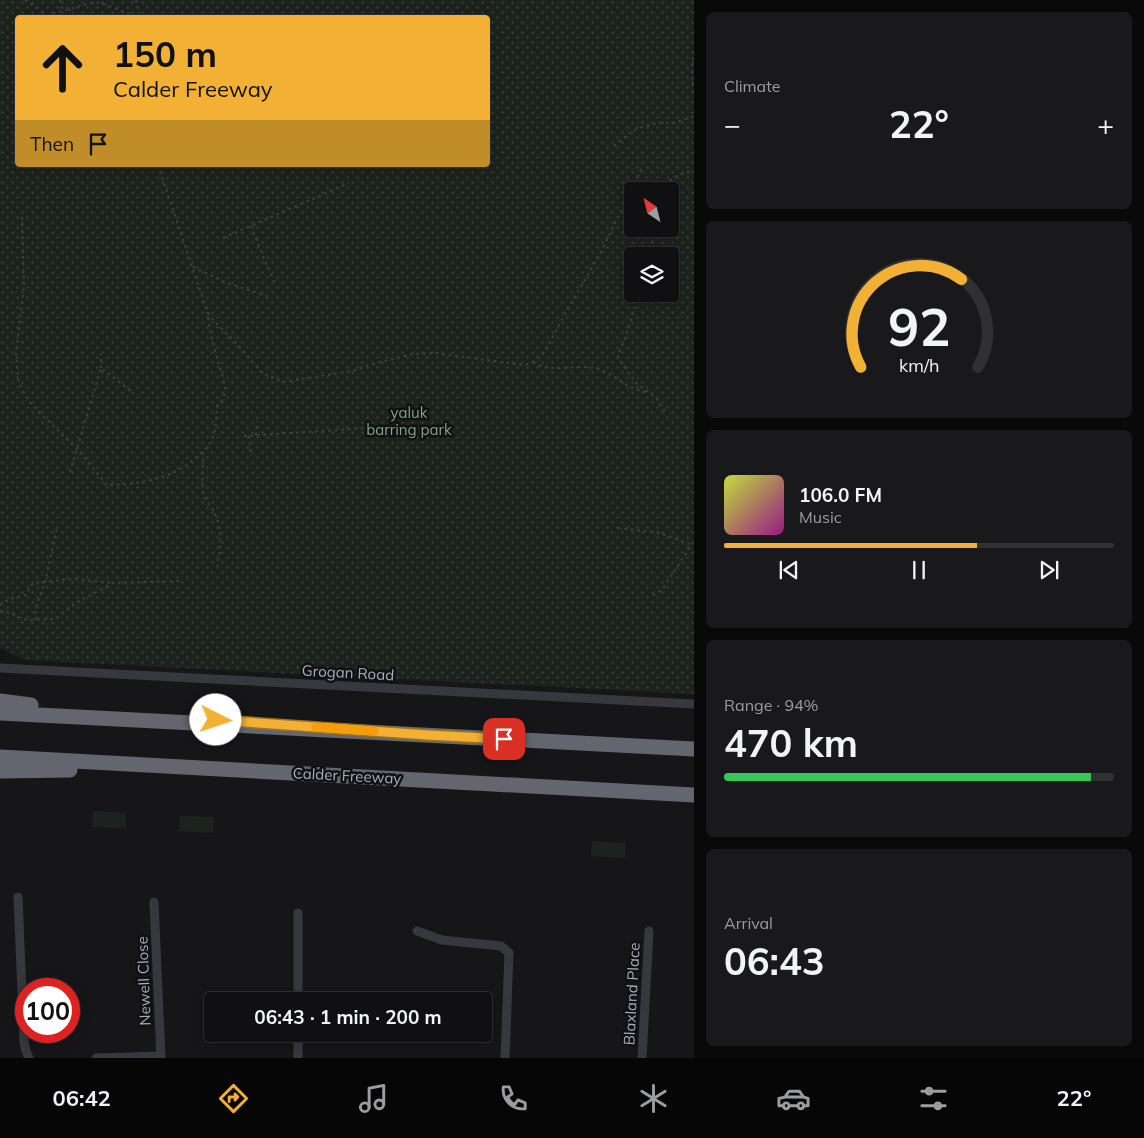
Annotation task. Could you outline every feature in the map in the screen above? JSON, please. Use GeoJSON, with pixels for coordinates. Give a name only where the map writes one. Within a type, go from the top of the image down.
{"type":"FeatureCollection","features":[{"type":"Feature","properties":{"kind":"highway"},"geometry":{"type":"LineString","coordinates":[[0,702],[44,707],[428,735]]}},
{"type":"Feature","properties":{"kind":"highway"},"geometry":{"type":"LineString","coordinates":[[0,713],[694,749]]}},
{"type":"Feature","properties":{"kind":"highway","name":"Calder Freeway"},"geometry":{"type":"LineString","coordinates":[[0,757],[694,795]]}},
{"type":"Feature","properties":{"kind":"highway"},"geometry":{"type":"LineString","coordinates":[[0,771],[204,768]]}},
{"type":"Feature","properties":{"kind":"street","name":"Grogan Road"},"geometry":{"type":"LineString","coordinates":[[0,668],[694,704]]}},
{"type":"Feature","properties":{"kind":"street"},"geometry":{"type":"LineString","coordinates":[[18,897],[24,1042],[29,1058]]}},
{"type":"Feature","properties":{"kind":"street","name":"Newell Close"},"geometry":{"type":"LineString","coordinates":[[154,902],[161,1057]]}},
{"type":"Feature","properties":{"kind":"street"},"geometry":{"type":"LineString","coordinates":[[298,912],[298,992]]}},
{"type":"Feature","properties":{"kind":"street"},"geometry":{"type":"LineString","coordinates":[[417,931],[442,940],[501,946],[509,953],[505,1058]]}},
{"type":"Feature","properties":{"kind":"street","name":"Blaxland Place"},"geometry":{"type":"LineString","coordinates":[[642,1058],[650,932]]}},
{"type":"Feature","properties":{"kind":"street"},"geometry":{"type":"LineString","coordinates":[[298,1042],[298,1058]]}},
{"type":"Feature","properties":{"kind":"street"},"geometry":{"type":"LineString","coordinates":[[96,1058],[161,1057]]}},
{"type":"Feature","properties":{"kind":"path"},"geometry":{"type":"LineString","coordinates":[[24,0],[46,15]]}},
{"type":"Feature","properties":{"kind":"path"},"geometry":{"type":"LineString","coordinates":[[60,0],[63,11]]}},
{"type":"Feature","properties":{"kind":"path"},"geometry":{"type":"LineString","coordinates":[[136,0],[139,15]]}},
{"type":"Feature","properties":{"kind":"path"},"geometry":{"type":"LineString","coordinates":[[50,15],[87,4],[101,3],[132,15]]}},
{"type":"Feature","properties":{"kind":"path"},"geometry":{"type":"LineString","coordinates":[[68,9],[72,15]]}},
{"type":"Feature","properties":{"kind":"path"},"geometry":{"type":"LineString","coordinates":[[694,51],[692,69],[694,97]]}},
{"type":"Feature","properties":{"kind":"path"},"geometry":{"type":"LineString","coordinates":[[614,146],[639,128],[656,123],[674,123],[694,116]]}},
{"type":"Feature","properties":{"kind":"path"},"geometry":{"type":"LineString","coordinates":[[22,217],[24,285],[16,353],[18,379],[31,404],[77,449],[107,485],[146,481],[180,470],[203,451],[213,438],[217,406],[225,394],[207,311],[159,167]]}},
{"type":"Feature","properties":{"kind":"path"},"geometry":{"type":"LineString","coordinates":[[207,311],[262,373],[283,382],[352,371],[413,354],[436,353],[520,364],[533,362],[544,353],[600,254],[642,168]]}},
{"type":"Feature","properties":{"kind":"path"},"geometry":{"type":"LineString","coordinates":[[668,182],[677,176],[694,171]]}},
{"type":"Feature","properties":{"kind":"path"},"geometry":{"type":"LineString","coordinates":[[223,238],[350,183]]}},
{"type":"Feature","properties":{"kind":"path"},"geometry":{"type":"LineString","coordinates":[[251,226],[276,285]]}},
{"type":"Feature","properties":{"kind":"path"},"geometry":{"type":"LineString","coordinates":[[192,266],[225,282],[272,298]]}},
{"type":"Feature","properties":{"kind":"path"},"geometry":{"type":"LineString","coordinates":[[636,302],[618,358],[636,382],[656,398],[666,412]]}},
{"type":"Feature","properties":{"kind":"path"},"geometry":{"type":"LineString","coordinates":[[70,472],[101,368],[101,354]]}},
{"type":"Feature","properties":{"kind":"path"},"geometry":{"type":"LineString","coordinates":[[533,362],[540,366],[551,368],[578,366],[593,368],[606,372],[634,390],[647,392]]}},
{"type":"Feature","properties":{"kind":"path"},"geometry":{"type":"LineString","coordinates":[[101,368],[132,392]]}},
{"type":"Feature","properties":{"kind":"path"},"geometry":{"type":"LineString","coordinates":[[256,435],[257,421]]}},
{"type":"Feature","properties":{"kind":"path"},"geometry":{"type":"LineString","coordinates":[[244,436],[384,427]]}},
{"type":"Feature","properties":{"kind":"path"},"geometry":{"type":"LineString","coordinates":[[249,436],[251,456]]}},
{"type":"Feature","properties":{"kind":"path"},"geometry":{"type":"LineString","coordinates":[[203,451],[205,496],[217,517],[221,551],[217,566]]}},
{"type":"Feature","properties":{"kind":"path"},"geometry":{"type":"LineString","coordinates":[[35,621],[36,607],[45,582],[57,528]]}},
{"type":"Feature","properties":{"kind":"path"},"geometry":{"type":"LineString","coordinates":[[618,528],[660,533],[692,545]]}},
{"type":"Feature","properties":{"kind":"path"},"geometry":{"type":"LineString","coordinates":[[653,595],[662,590],[694,541]]}},
{"type":"Feature","properties":{"kind":"path"},"geometry":{"type":"LineString","coordinates":[[0,605],[10,599],[26,595],[33,583],[73,579],[113,583],[179,581]]}},
{"type":"Feature","properties":{"kind":"path"},"geometry":{"type":"LineString","coordinates":[[0,611],[11,612],[22,619],[35,621],[58,617],[76,603],[113,583]]}},
{"type":"Feature","properties":{"kind":"green space","name":"yaluk barring park"},"geometry":{"type":"Polygon","coordinates":[[[0,0],[694,0],[694,694],[25,660],[0,648],[0,0]]]}},
{"type":"Feature","properties":{"kind":"green space"},"geometry":{"type":"Polygon","coordinates":[[[93,811],[126,813],[126,828],[92,827],[93,811]]]}},
{"type":"Feature","properties":{"kind":"green space"},"geometry":{"type":"Polygon","coordinates":[[[180,816],[214,817],[213,833],[179,831],[180,816]]]}},
{"type":"Feature","properties":{"kind":"green space"},"geometry":{"type":"Polygon","coordinates":[[[592,841],[626,843],[625,858],[591,856],[592,841]]]}},
{"type":"Feature","properties":{"kind":"slow traffic"},"geometry":{"type":"LineString","coordinates":[[316,727],[374,731]]}},
{"type":"Feature","properties":{"kind":"route"},"geometry":{"type":"LineString","coordinates":[[216,720],[504,739]]}}]}
